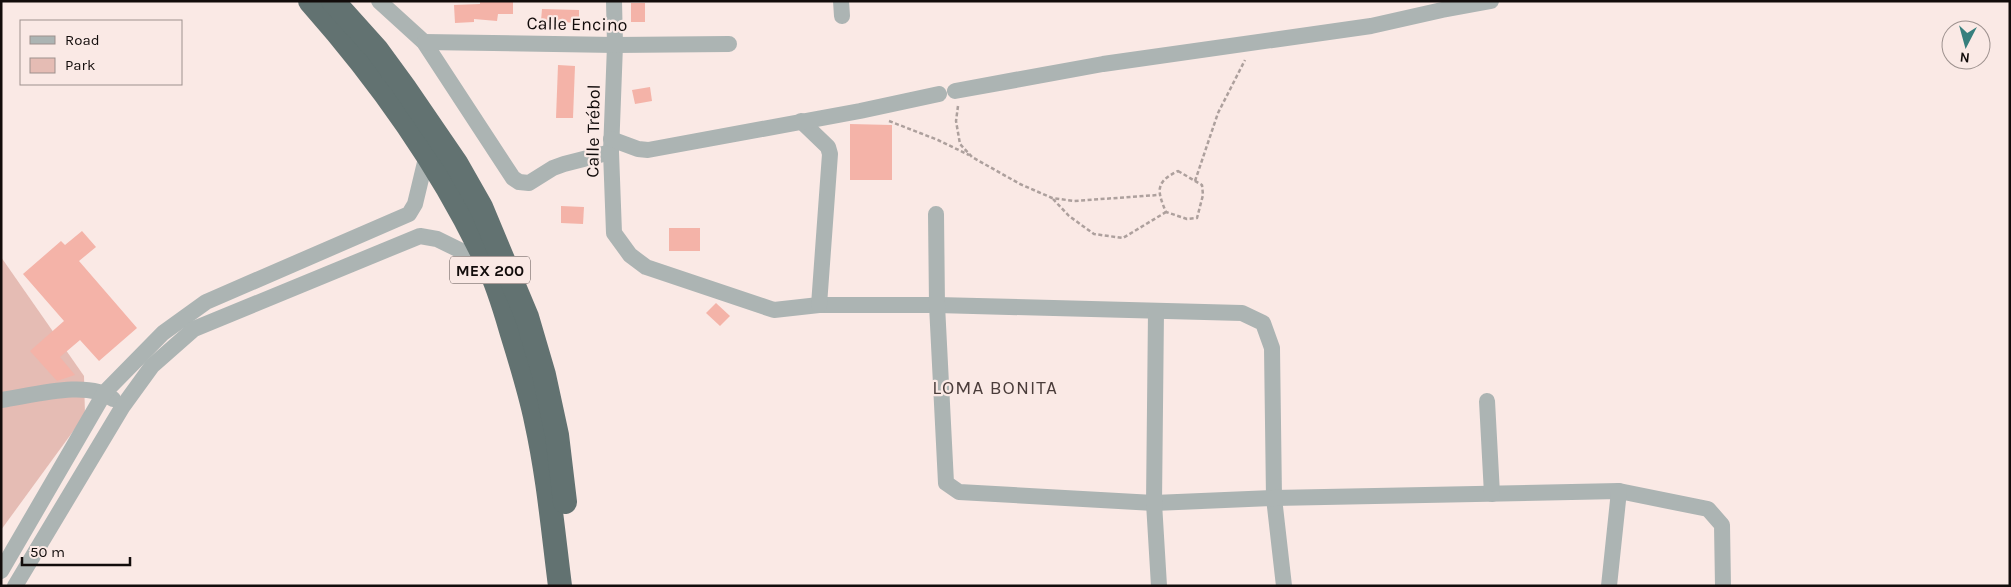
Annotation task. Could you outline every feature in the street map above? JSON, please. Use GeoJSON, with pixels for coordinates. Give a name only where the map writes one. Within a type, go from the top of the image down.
{"type":"FeatureCollection","features":[{"type":"Feature","properties":{"kind":"highway","name":"MEX 200"},"geometry":{"type":"LineString","coordinates":[[310,1],[344,40],[406,121],[455,201],[488,264],[506,313],[536,422],[560,586]]}},
{"type":"Feature","properties":{"kind":"highway","name":"MEX 200"},"geometry":{"type":"LineString","coordinates":[[333,1],[377,50],[404,86],[456,163],[481,207],[503,258],[527,317],[544,375],[557,435],[576,586]]}},
{"type":"Feature","properties":{"kind":"street"},"geometry":{"type":"LineString","coordinates":[[379,1],[424,42],[513,178],[519,182],[529,183],[553,168],[611,146],[648,150],[1103,64],[1254,41],[1371,26],[1491,1]]}},
{"type":"Feature","properties":{"kind":"street","name":"Calle Trébol"},"geometry":{"type":"LineString","coordinates":[[614,1],[615,45],[611,146],[614,234],[630,255],[646,267],[774,310],[819,305],[937,305],[1242,313],[1264,323],[1272,348],[1274,498],[1284,586]]}},
{"type":"Feature","properties":{"kind":"street","name":"Calle Encino"},"geometry":{"type":"LineString","coordinates":[[424,42],[615,45],[729,44]]}},
{"type":"Feature","properties":{"kind":"street"},"geometry":{"type":"LineString","coordinates":[[801,121],[828,147],[830,154],[819,305]]}},
{"type":"Feature","properties":{"kind":"street"},"geometry":{"type":"LineString","coordinates":[[1,572],[105,392],[163,332],[206,302],[410,214],[415,204],[427,154]]}},
{"type":"Feature","properties":{"kind":"street"},"geometry":{"type":"LineString","coordinates":[[410,214],[420,236]]}},
{"type":"Feature","properties":{"kind":"street"},"geometry":{"type":"LineString","coordinates":[[936,214],[937,305],[946,483],[959,492],[1154,503],[1274,498],[1619,491],[1708,509],[1722,525],[1723,586]]}},
{"type":"Feature","properties":{"kind":"street"},"geometry":{"type":"LineString","coordinates":[[15,586],[123,406],[152,366],[194,329],[420,236],[438,239],[488,264]]}},
{"type":"Feature","properties":{"kind":"street"},"geometry":{"type":"LineString","coordinates":[[1156,311],[1154,503],[1159,586]]}},
{"type":"Feature","properties":{"kind":"street"},"geometry":{"type":"LineString","coordinates":[[1,400],[73,390],[105,392],[123,406]]}},
{"type":"Feature","properties":{"kind":"street"},"geometry":{"type":"LineString","coordinates":[[1486,401],[1492,494]]}},
{"type":"Feature","properties":{"kind":"street"},"geometry":{"type":"LineString","coordinates":[[1609,586],[1619,491]]}},
{"type":"Feature","properties":{"kind":"path"},"geometry":{"type":"LineString","coordinates":[[1195,180],[1218,113],[1254,41]]}},
{"type":"Feature","properties":{"kind":"path"},"geometry":{"type":"LineString","coordinates":[[947,92],[959,103],[956,121],[960,144],[972,157]]}},
{"type":"Feature","properties":{"kind":"path"},"geometry":{"type":"LineString","coordinates":[[888,120],[938,140],[1020,184],[1052,198],[1074,201],[1158,195]]}},
{"type":"Feature","properties":{"kind":"path"},"geometry":{"type":"LineString","coordinates":[[1178,171],[1195,180],[1202,185],[1203,195],[1197,218],[1186,219],[1166,212],[1158,195],[1161,183],[1169,175],[1178,171]]}},
{"type":"Feature","properties":{"kind":"path"},"geometry":{"type":"LineString","coordinates":[[1052,198],[1069,216],[1094,234],[1123,238],[1166,212]]}},
{"type":"Feature","properties":{"kind":"green space"},"geometry":{"type":"Polygon","coordinates":[[[1,257],[84,376],[85,415],[1,530],[1,257]]]}},
{"type":"Feature","properties":{"kind":"building"},"geometry":{"type":"Polygon","coordinates":[[[480,1],[513,2],[513,14],[498,14],[497,21],[474,19],[474,22],[455,23],[454,5],[480,4],[480,1]]]}},
{"type":"Feature","properties":{"kind":"building"},"geometry":{"type":"Polygon","coordinates":[[[631,3],[645,3],[645,22],[631,22],[631,3]]]}},
{"type":"Feature","properties":{"kind":"building"},"geometry":{"type":"Polygon","coordinates":[[[542,9],[579,10],[579,23],[541,21],[542,9]]]}},
{"type":"Feature","properties":{"kind":"building"},"geometry":{"type":"Polygon","coordinates":[[[558,65],[575,66],[573,118],[556,118],[558,65]]]}},
{"type":"Feature","properties":{"kind":"building"},"geometry":{"type":"Polygon","coordinates":[[[650,87],[652,101],[635,104],[632,90],[650,87]]]}},
{"type":"Feature","properties":{"kind":"building"},"geometry":{"type":"Polygon","coordinates":[[[850,124],[892,125],[892,180],[850,180],[850,124]]]}},
{"type":"Feature","properties":{"kind":"building"},"geometry":{"type":"Polygon","coordinates":[[[561,206],[584,207],[583,224],[561,223],[561,206]]]}},
{"type":"Feature","properties":{"kind":"building"},"geometry":{"type":"Polygon","coordinates":[[[669,228],[700,228],[700,251],[669,251],[669,228]]]}},
{"type":"Feature","properties":{"kind":"building"},"geometry":{"type":"Polygon","coordinates":[[[82,231],[96,247],[79,261],[137,328],[99,361],[80,340],[60,357],[75,375],[57,381],[30,351],[64,321],[23,274],[61,241],[65,245],[82,231]]]}},
{"type":"Feature","properties":{"kind":"building"},"geometry":{"type":"Polygon","coordinates":[[[716,303],[730,316],[720,326],[706,313],[716,303]]]}},
{"type":"Feature","properties":{"kind":"district","name":"LOMA BONITA"},"geometry":{"type":"Point","coordinates":[995,387]}}]}
